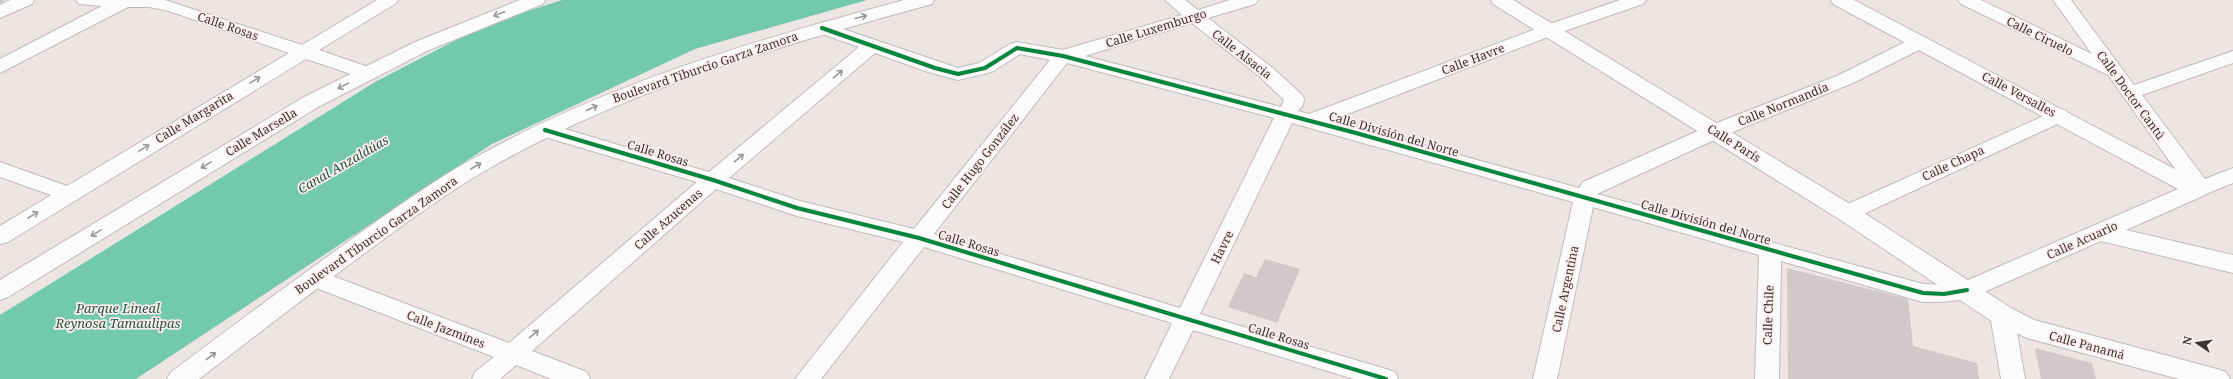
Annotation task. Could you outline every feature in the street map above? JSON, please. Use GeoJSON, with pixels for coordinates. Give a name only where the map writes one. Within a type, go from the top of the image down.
{"type":"FeatureCollection","features":[{"type":"Feature","properties":{"kind":"main road"},"geometry":{"type":"LineString","coordinates":[[0,12],[25,0]]}},
{"type":"Feature","properties":{"kind":"main road","name":"Calle Marsella"},"geometry":{"type":"LineString","coordinates":[[0,291],[271,125],[367,73],[422,46],[536,0]]}},
{"type":"Feature","properties":{"kind":"main road","name":"Boulevard Tiburcio Garza Zamora"},"geometry":{"type":"LineString","coordinates":[[180,379],[314,278],[452,181],[545,130],[598,105],[659,80],[822,28],[926,0]]}},
{"type":"Feature","properties":{"kind":"main road","name":"Calle París"},"geometry":{"type":"LineString","coordinates":[[1500,0],[1716,131],[1967,290]]}},
{"type":"Feature","properties":{"kind":"main road","name":"Calle Versalles"},"geometry":{"type":"LineString","coordinates":[[1840,0],[2199,189]]}},
{"type":"Feature","properties":{"kind":"main road","name":"Calle Acuario"},"geometry":{"type":"LineString","coordinates":[[1967,290],[2199,189]]}},
{"type":"Feature","properties":{"kind":"main road"},"geometry":{"type":"LineString","coordinates":[[2098,232],[2233,264]]}},
{"type":"Feature","properties":{"kind":"main road","name":"Calle Panamá"},"geometry":{"type":"LineString","coordinates":[[1967,290],[2002,315],[2027,328],[2217,379]]}},
{"type":"Feature","properties":{"kind":"street","name":"Calle Rosas"},"geometry":{"type":"LineString","coordinates":[[85,0],[127,0],[173,7],[367,73]]}},
{"type":"Feature","properties":{"kind":"street"},"geometry":{"type":"LineString","coordinates":[[0,67],[127,0]]}},
{"type":"Feature","properties":{"kind":"street","name":"Calle Margarita"},"geometry":{"type":"LineString","coordinates":[[0,236],[389,0]]}},
{"type":"Feature","properties":{"kind":"street","name":"Calle Alsacia"},"geometry":{"type":"LineString","coordinates":[[1174,0],[1284,88],[1294,98],[1293,105],[1286,114]]}},
{"type":"Feature","properties":{"kind":"street","name":"Calle Luxemburgo"},"geometry":{"type":"LineString","coordinates":[[1063,56],[1249,0]]}},
{"type":"Feature","properties":{"kind":"street","name":"Calle Havre"},"geometry":{"type":"LineString","coordinates":[[1310,121],[1550,30],[1637,0]]}},
{"type":"Feature","properties":{"kind":"street","name":"Calle Ciruelo"},"geometry":{"type":"LineString","coordinates":[[1967,0],[2113,71]]}},
{"type":"Feature","properties":{"kind":"street","name":"Calle Doctor Cantú"},"geometry":{"type":"LineString","coordinates":[[2062,0],[2199,189]]}},
{"type":"Feature","properties":{"kind":"street","name":"Calle División del Norte"},"geometry":{"type":"LineString","coordinates":[[822,28],[935,68],[958,74],[985,68],[1017,48],[1063,56],[1286,114],[1923,293],[1944,294],[1967,290]]}},
{"type":"Feature","properties":{"kind":"street","name":"Calle Normandía"},"geometry":{"type":"LineString","coordinates":[[1584,198],[1590,187],[1716,131],[1846,79],[1920,42]]}},
{"type":"Feature","properties":{"kind":"street","name":"Calle Azucenas"},"geometry":{"type":"LineString","coordinates":[[484,379],[713,180],[873,45]]}},
{"type":"Feature","properties":{"kind":"street","name":"Calle Hugo González"},"geometry":{"type":"LineString","coordinates":[[807,379],[1063,56]]}},
{"type":"Feature","properties":{"kind":"street"},"geometry":{"type":"LineString","coordinates":[[2129,94],[2233,57]]}},
{"type":"Feature","properties":{"kind":"street","name":"Havre"},"geometry":{"type":"LineString","coordinates":[[1158,379],[1286,114]]}},
{"type":"Feature","properties":{"kind":"street","name":"Calle Chapa"},"geometry":{"type":"LineString","coordinates":[[1847,213],[2059,114]]}},
{"type":"Feature","properties":{"kind":"street","name":"Calle Rosas"},"geometry":{"type":"LineString","coordinates":[[545,130],[713,180],[797,208],[919,238],[1386,379]]}},
{"type":"Feature","properties":{"kind":"street"},"geometry":{"type":"LineString","coordinates":[[0,169],[68,194]]}},
{"type":"Feature","properties":{"kind":"street","name":"Calle Acuario"},"geometry":{"type":"LineString","coordinates":[[2199,189],[2233,175]]}},
{"type":"Feature","properties":{"kind":"street","name":"Calle Argentina"},"geometry":{"type":"LineString","coordinates":[[1545,379],[1584,198]]}},
{"type":"Feature","properties":{"kind":"street","name":"Calle Chile"},"geometry":{"type":"LineString","coordinates":[[1767,379],[1770,251]]}},
{"type":"Feature","properties":{"kind":"street","name":"Calle Jazmines"},"geometry":{"type":"LineString","coordinates":[[314,278],[578,379]]}},
{"type":"Feature","properties":{"kind":"street"},"geometry":{"type":"LineString","coordinates":[[2002,315],[2013,379]]}},
{"type":"Feature","properties":{"kind":"water","name":"Parque Lineal Reynosa Tamaulipas"},"geometry":{"type":"Polygon","coordinates":[[[562,0],[867,0],[695,49],[492,144],[136,379],[0,379],[0,315],[375,82],[483,26],[562,0]]]}},
{"type":"Feature","properties":{"kind":"building"},"geometry":{"type":"Polygon","coordinates":[[[1265,259],[1300,269],[1277,323],[1228,307],[1244,273],[1256,277],[1265,259]]]}},
{"type":"Feature","properties":{"kind":"building"},"geometry":{"type":"Polygon","coordinates":[[[1787,268],[1908,299],[1913,346],[1977,363],[1979,379],[1788,379],[1787,268]]]}},
{"type":"Feature","properties":{"kind":"building"},"geometry":{"type":"Polygon","coordinates":[[[2035,348],[2092,363],[2096,379],[2041,379],[2035,348]]]}},
{"type":"Feature","properties":{"kind":"cycle path"},"geometry":{"type":"LineString","coordinates":[[822,28],[935,68],[958,74],[985,68],[1017,48],[1063,56],[1356,133],[1923,293],[1944,294],[1967,290]]}},
{"type":"Feature","properties":{"kind":"cycle path"},"geometry":{"type":"LineString","coordinates":[[545,130],[713,180],[797,208],[919,238],[1386,379]]}},
{"type":"Feature","properties":{"kind":"water label","name":"Canal Anzaldúas"},"geometry":{"type":"Point","coordinates":[343,164]}}]}
